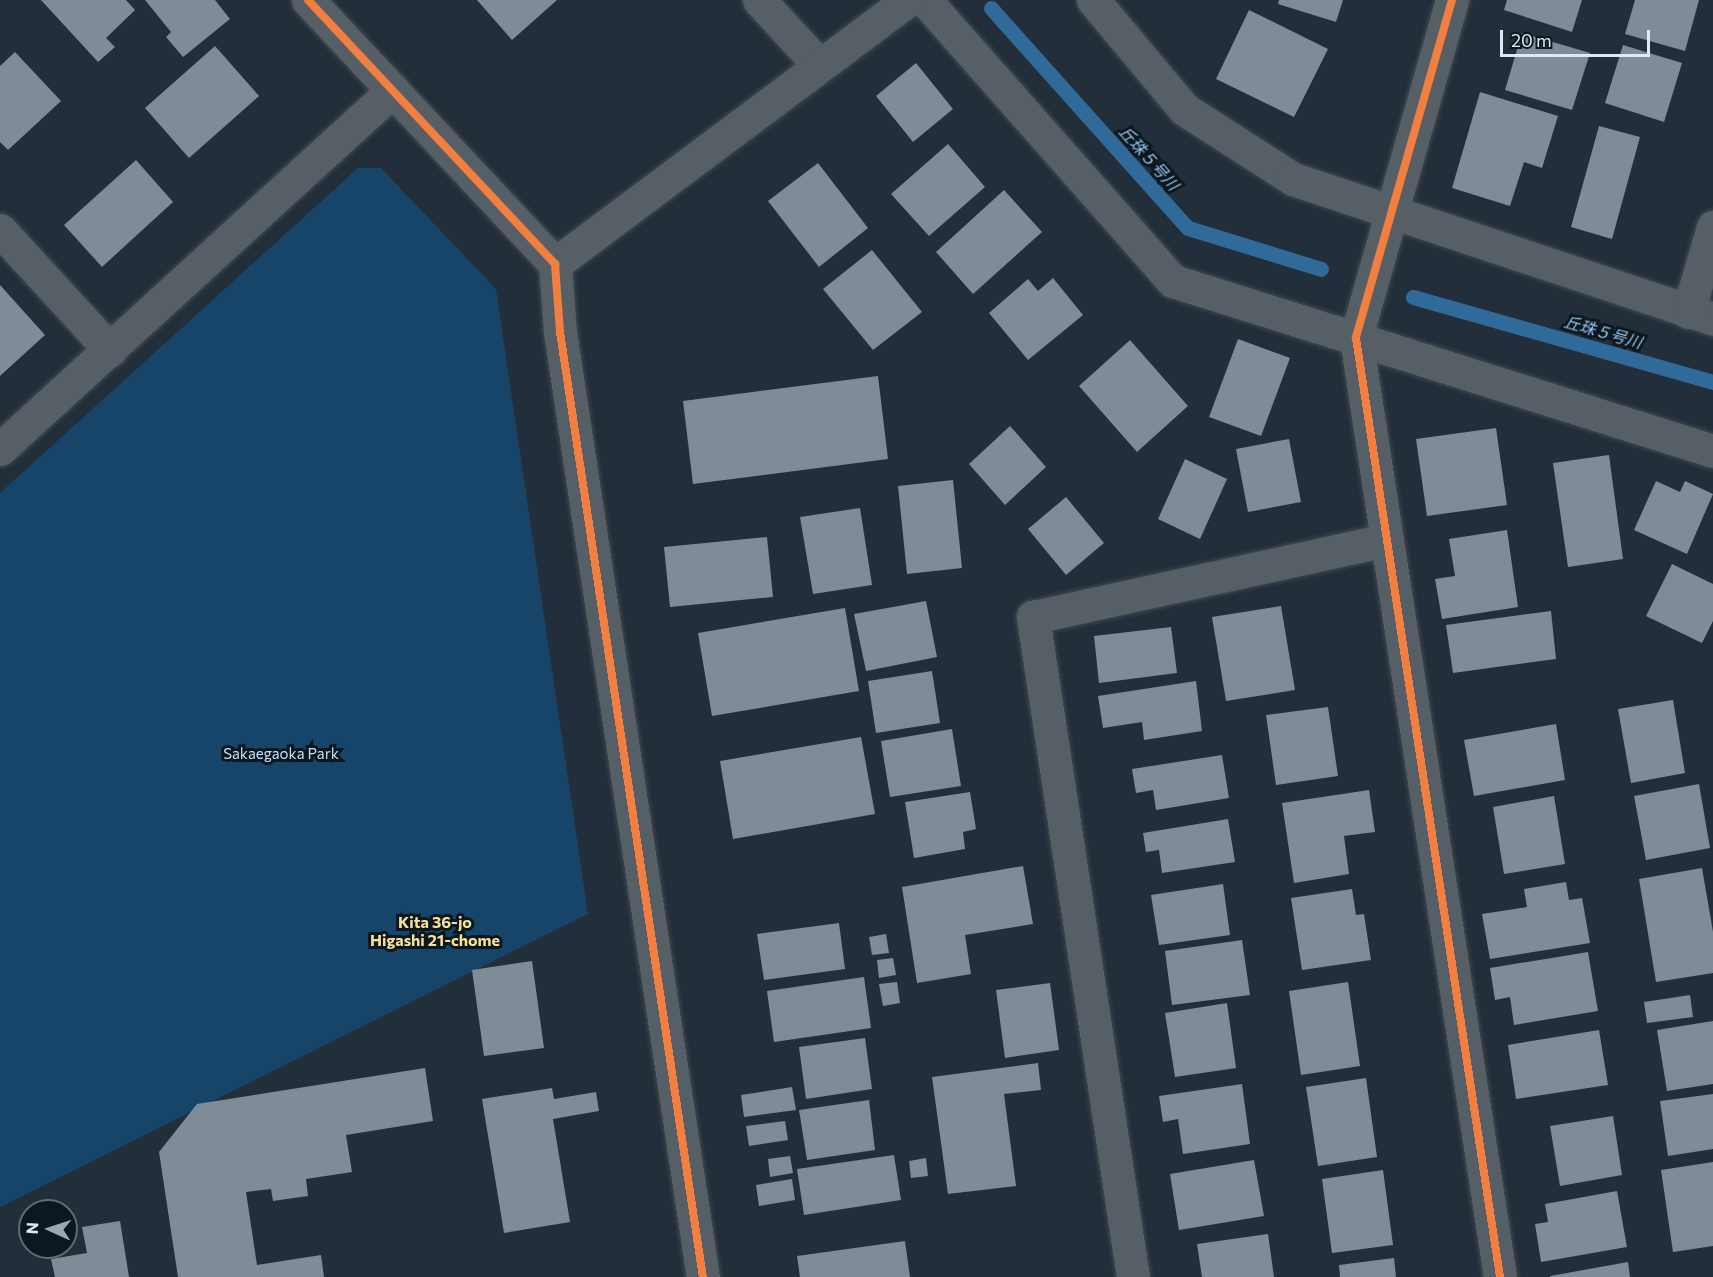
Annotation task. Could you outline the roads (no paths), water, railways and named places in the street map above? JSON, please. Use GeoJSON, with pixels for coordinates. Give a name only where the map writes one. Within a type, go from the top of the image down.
{"type":"FeatureCollection","features":[{"type":"Feature","properties":{"kind":"street"},"geometry":{"type":"LineString","coordinates":[[308,0],[555,264],[560,332],[704,1277]]}},
{"type":"Feature","properties":{"kind":"street"},"geometry":{"type":"LineString","coordinates":[[759,0],[818,64]]}},
{"type":"Feature","properties":{"kind":"street"},"geometry":{"type":"LineString","coordinates":[[555,264],[818,64],[908,0]]}},
{"type":"Feature","properties":{"kind":"street"},"geometry":{"type":"LineString","coordinates":[[925,0],[1173,281],[1713,451]]}},
{"type":"Feature","properties":{"kind":"street"},"geometry":{"type":"LineString","coordinates":[[1093,0],[1184,109],[1293,179],[1700,315],[1713,227]]}},
{"type":"Feature","properties":{"kind":"street"},"geometry":{"type":"LineString","coordinates":[[1452,0],[1395,212],[1356,338],[1500,1277]]}},
{"type":"Feature","properties":{"kind":"street"},"geometry":{"type":"LineString","coordinates":[[0,449],[393,90]]}},
{"type":"Feature","properties":{"kind":"street"},"geometry":{"type":"LineString","coordinates":[[0,230],[110,350]]}},
{"type":"Feature","properties":{"kind":"street"},"geometry":{"type":"LineString","coordinates":[[1133,1277],[1033,617],[1387,540]]}},
{"type":"Feature","properties":{"kind":"waterway","name":"丘珠５号川"},"geometry":{"type":"LineString","coordinates":[[991,8],[1188,228],[1321,269]]}},
{"type":"Feature","properties":{"kind":"waterway","name":"丘珠５号川"},"geometry":{"type":"LineString","coordinates":[[1413,297],[1713,382]]}},
{"type":"Feature","properties":{"kind":"district","name":"Kita 36-jo Higashi 21-chome"},"geometry":{"type":"Point","coordinates":[435,931]}},
{"type":"Feature","properties":{"kind":"park label","name":"Sakaegaoka Park"},"geometry":{"type":"Point","coordinates":[281,754]}}]}
